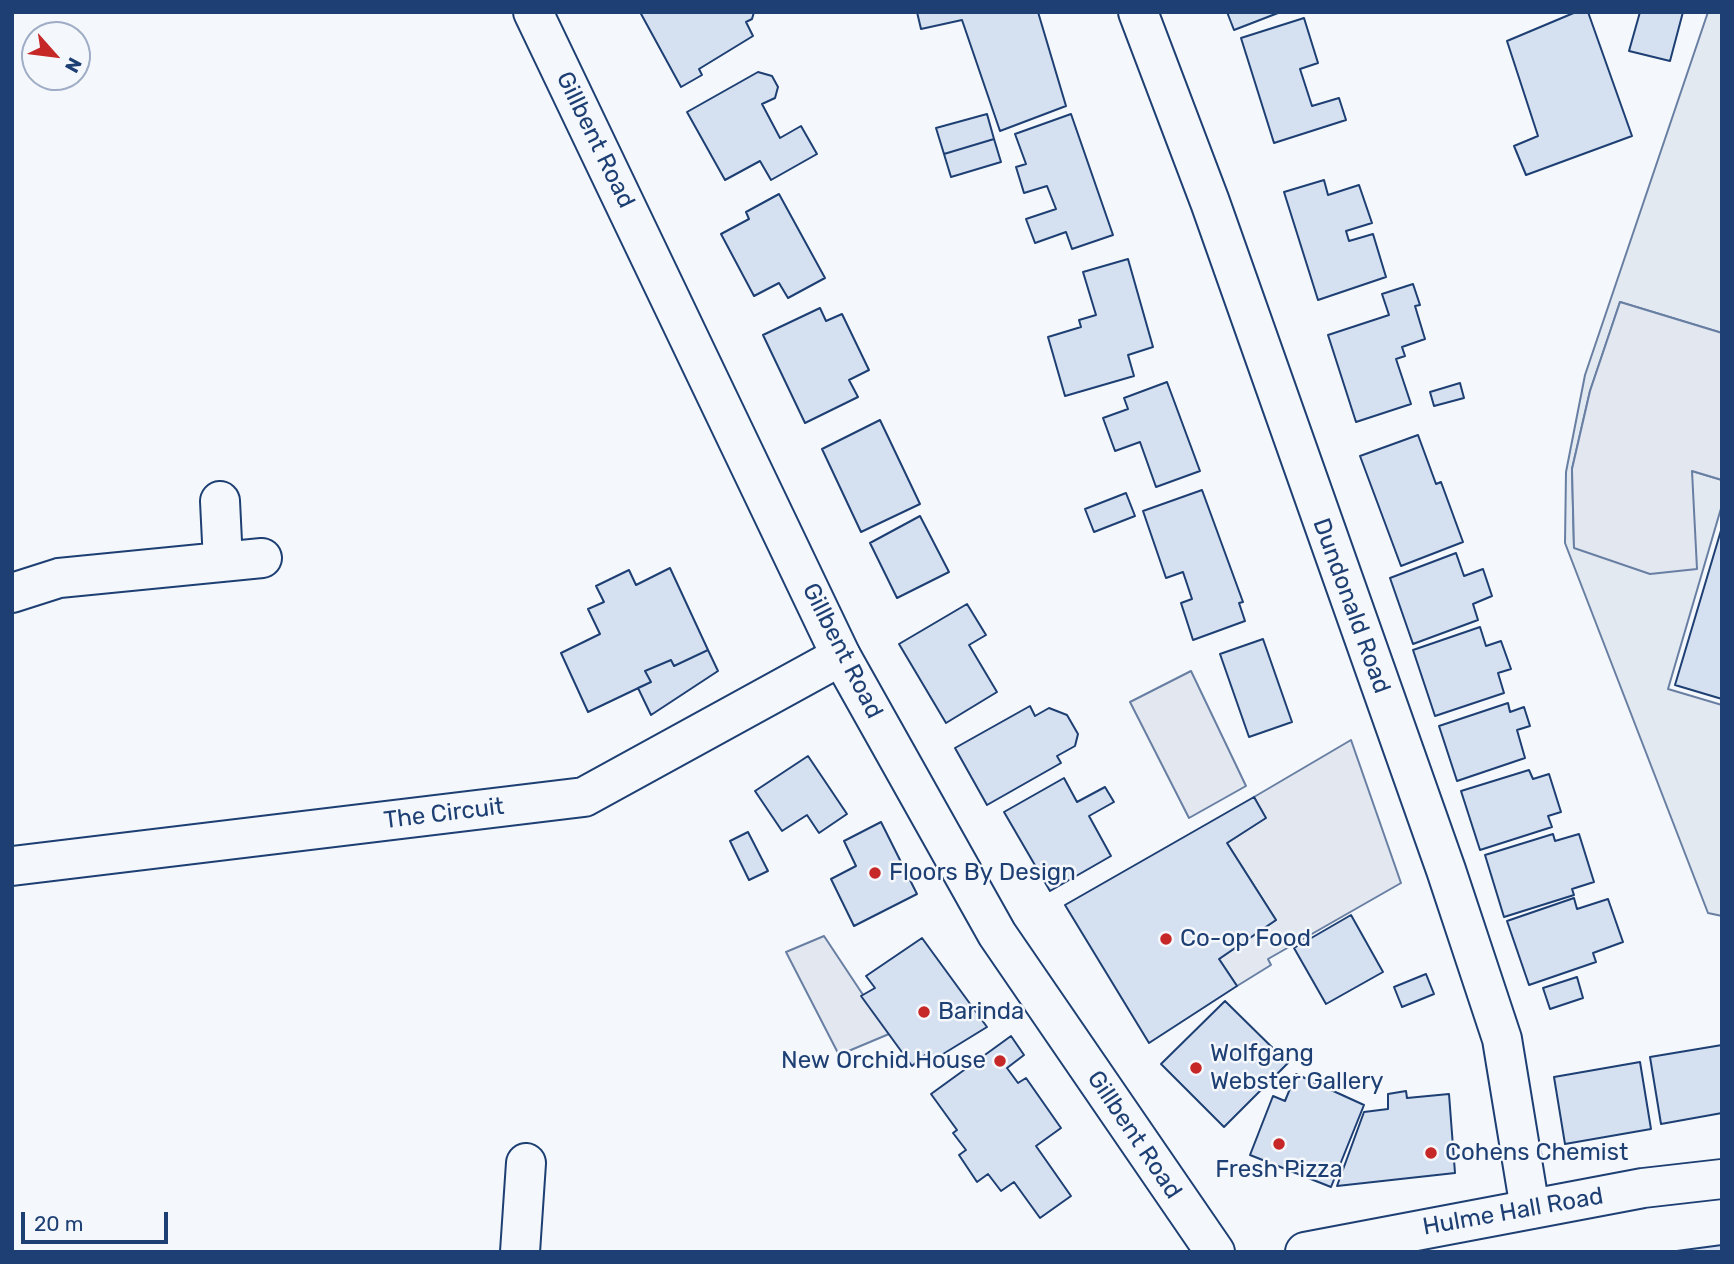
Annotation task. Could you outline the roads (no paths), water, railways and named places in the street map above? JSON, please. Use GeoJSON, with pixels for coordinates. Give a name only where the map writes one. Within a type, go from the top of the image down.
{"type":"FeatureCollection","features":[{"type":"Feature","properties":{"kind":"street","name":"Gillbent Road"},"geometry":{"type":"LineString","coordinates":[[534,12],[841,656],[997,934],[1215,1252]]}},
{"type":"Feature","properties":{"kind":"street","name":"Dundonald Road"},"geometry":{"type":"LineString","coordinates":[[1138,12],[1210,202],[1446,870],[1502,1039],[1530,1209]]}},
{"type":"Feature","properties":{"kind":"street"},"geometry":{"type":"LineString","coordinates":[[220,501],[223,562]]}},
{"type":"Feature","properties":{"kind":"street"},"geometry":{"type":"LineString","coordinates":[[12,593],[59,578],[262,558]]}},
{"type":"Feature","properties":{"kind":"street","name":"The Circuit"},"geometry":{"type":"LineString","coordinates":[[12,866],[584,797],[841,656]]}},
{"type":"Feature","properties":{"kind":"street"},"geometry":{"type":"LineString","coordinates":[[520,1252],[526,1164]]}},
{"type":"Feature","properties":{"kind":"street","name":"Hulme Hall Road"},"geometry":{"type":"LineString","coordinates":[[1305,1252],[1643,1188],[1722,1179]]}},
{"type":"Feature","properties":{"kind":"place","name":"Floors By Design"},"geometry":{"type":"Point","coordinates":[875,873]}},
{"type":"Feature","properties":{"kind":"place","name":"Co-op Food"},"geometry":{"type":"Point","coordinates":[1166,939]}},
{"type":"Feature","properties":{"kind":"place","name":"Barinda"},"geometry":{"type":"Point","coordinates":[924,1012]}},
{"type":"Feature","properties":{"kind":"place","name":"New Orchid House"},"geometry":{"type":"Point","coordinates":[1000,1061]}},
{"type":"Feature","properties":{"kind":"place","name":"Wolfgang Webster Gallery"},"geometry":{"type":"Point","coordinates":[1196,1068]}},
{"type":"Feature","properties":{"kind":"place","name":"Fresh Pizza"},"geometry":{"type":"Point","coordinates":[1279,1144]}},
{"type":"Feature","properties":{"kind":"place","name":"Cohens Chemist"},"geometry":{"type":"Point","coordinates":[1431,1153]}}]}
